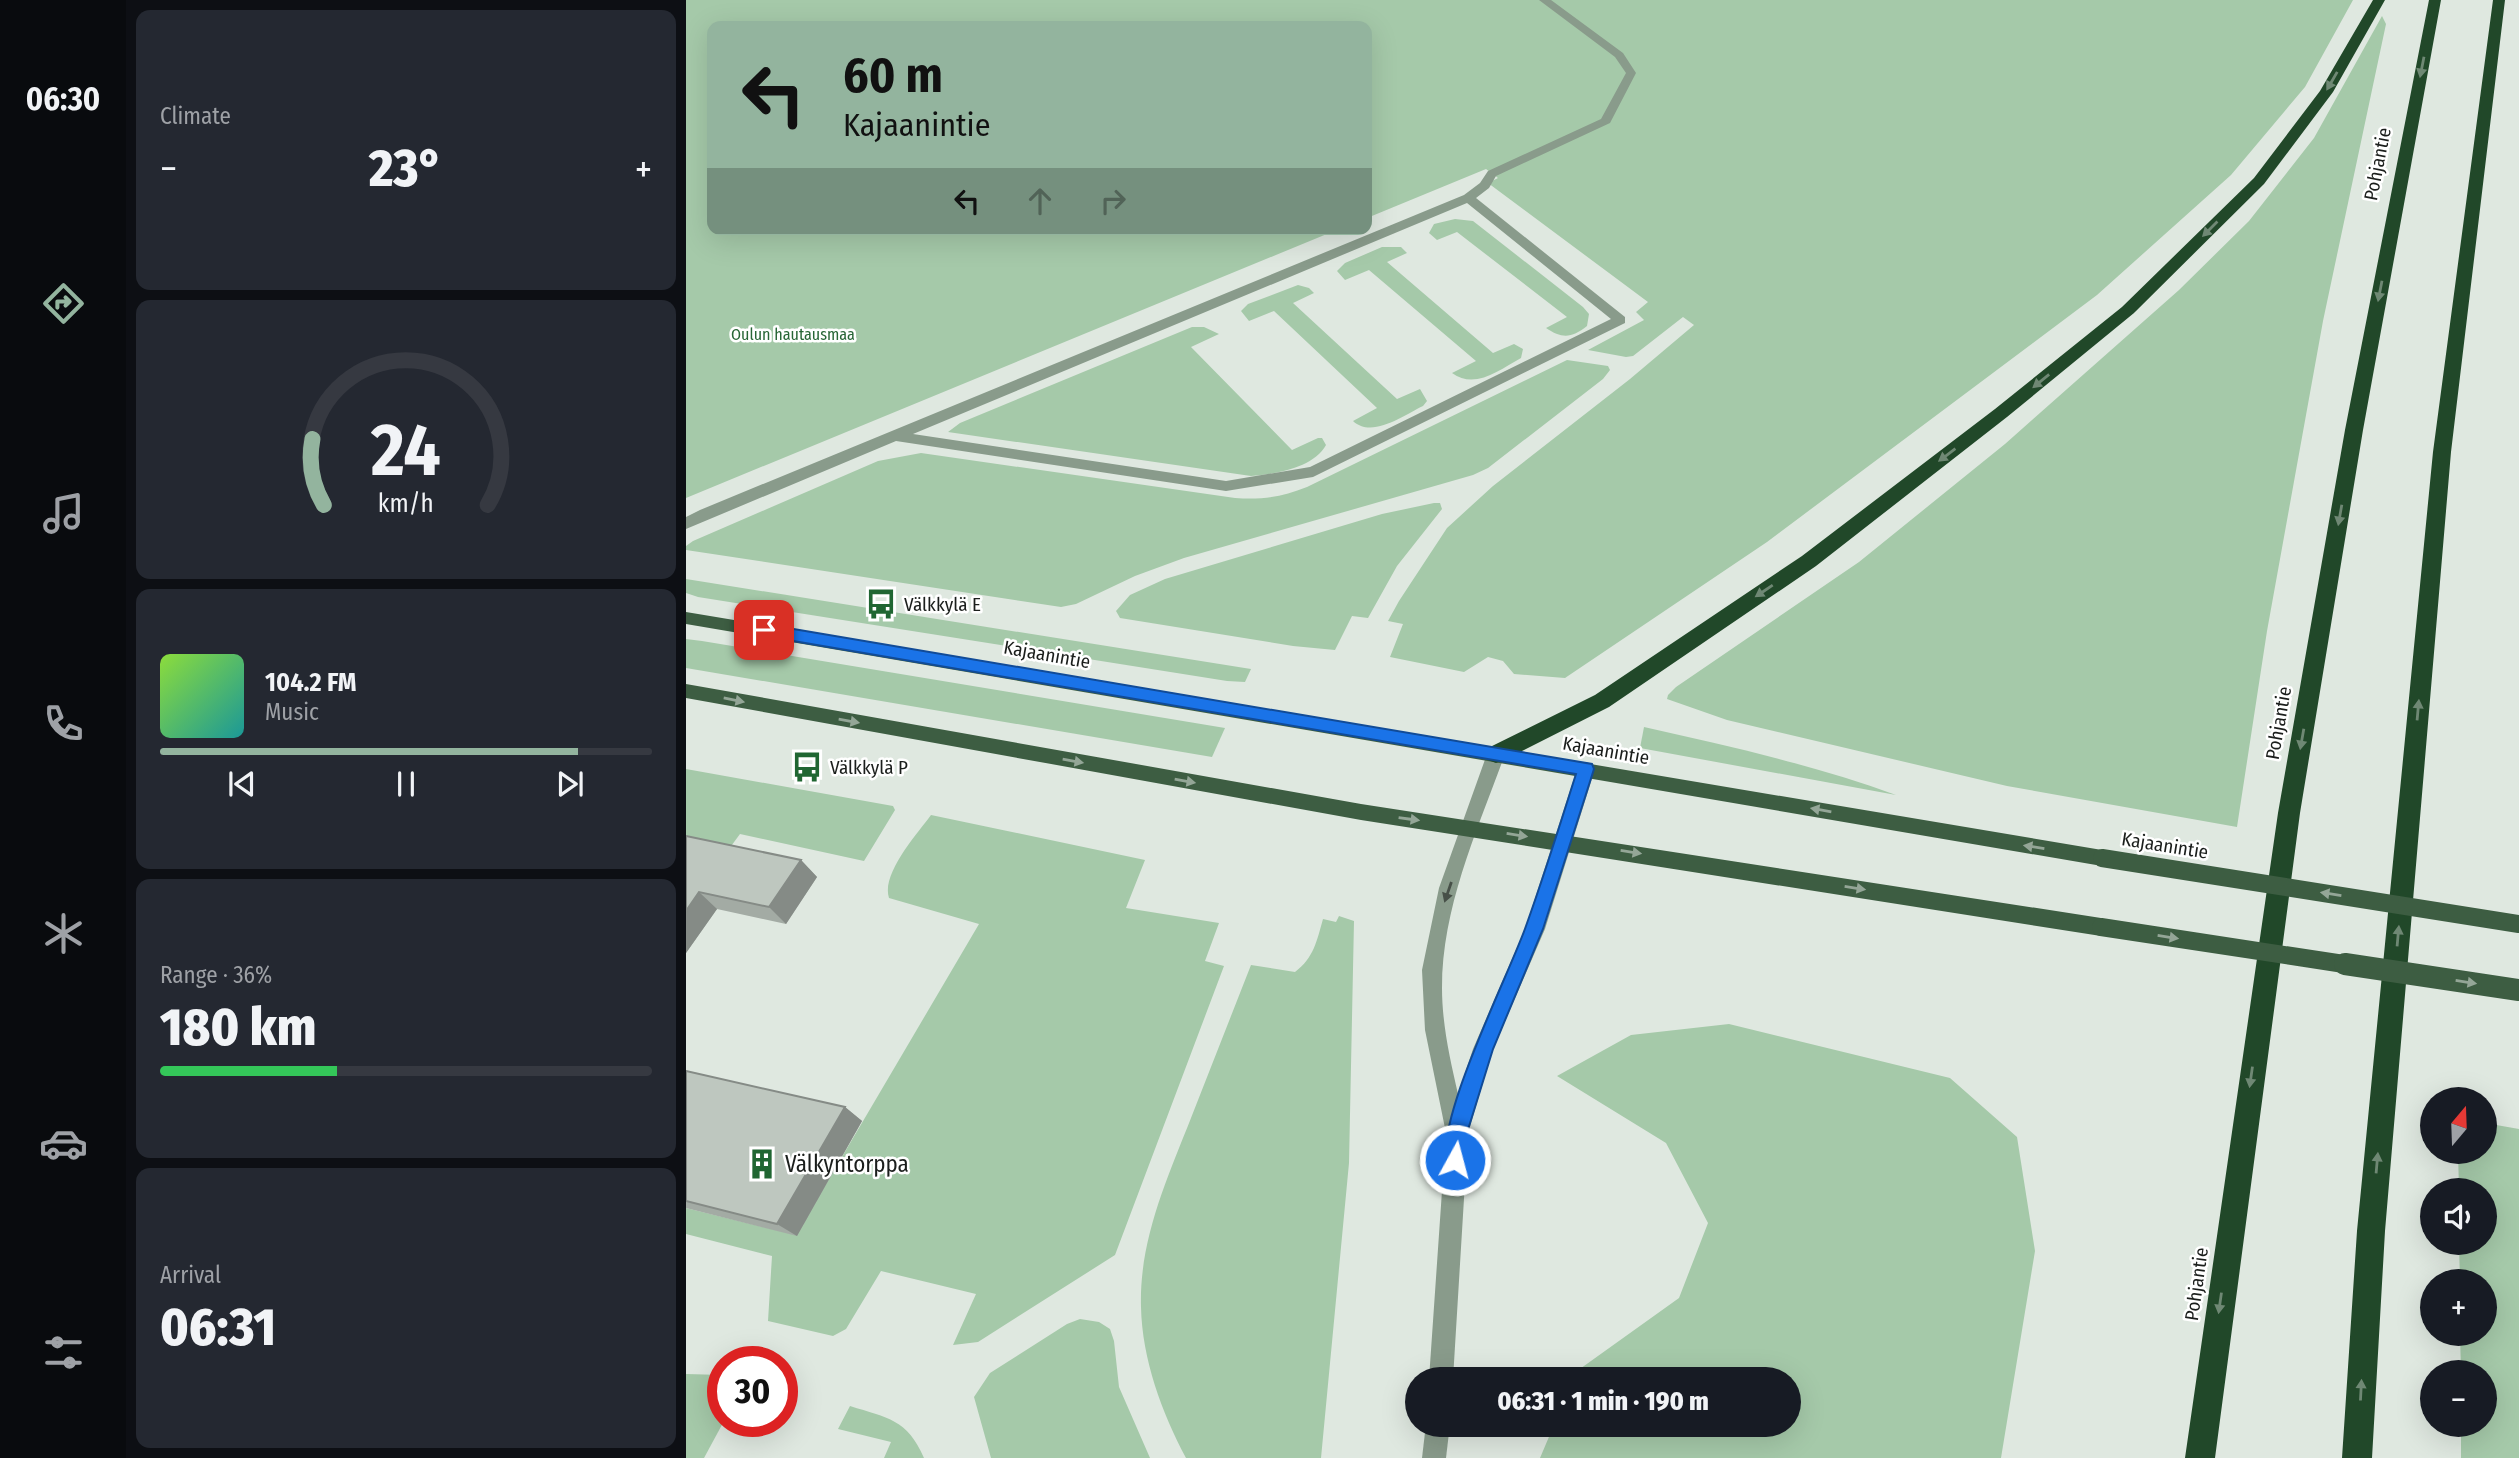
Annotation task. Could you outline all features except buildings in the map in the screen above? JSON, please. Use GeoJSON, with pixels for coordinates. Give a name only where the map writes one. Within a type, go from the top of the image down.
{"type":"FeatureCollection","features":[{"type":"Feature","properties":{"kind":"highway"},"geometry":{"type":"LineString","coordinates":[[1496,754],[1602,701],[1808,561],[2001,414],[2128,310],[2259,181],[2326,92],[2379,0]]}},
{"type":"Feature","properties":{"kind":"highway","name":"Pohjantie"},"geometry":{"type":"LineString","coordinates":[[2200,1458],[2289,813],[2351,444],[2435,0]]}},
{"type":"Feature","properties":{"kind":"highway"},"geometry":{"type":"LineString","coordinates":[[2357,1458],[2371,1231],[2442,452],[2499,0]]}},
{"type":"Feature","properties":{"kind":"main road","name":"Kajaanintie"},"geometry":{"type":"LineString","coordinates":[[686,618],[2102,858],[2519,924]]}},
{"type":"Feature","properties":{"kind":"main road"},"geometry":{"type":"LineString","coordinates":[[686,691],[1362,812],[2519,990]]}},
{"type":"Feature","properties":{"kind":"street"},"geometry":{"type":"LineString","coordinates":[[686,524],[1468,198],[1485,185],[1492,174],[1606,121],[1631,73],[1619,55],[1544,0]]}},
{"type":"Feature","properties":{"kind":"street"},"geometry":{"type":"LineString","coordinates":[[897,436],[1226,486],[1313,472],[1620,320],[1468,198]]}},
{"type":"Feature","properties":{"kind":"street"},"geometry":{"type":"LineString","coordinates":[[1457,1133],[1436,1038],[1432,972],[1440,913],[1496,754]]}},
{"type":"Feature","properties":{"kind":"street"},"geometry":{"type":"LineString","coordinates":[[1442,1367],[1457,1133],[1483,1049],[1535,929],[1586,769]]}},
{"type":"Feature","properties":{"kind":"street"},"geometry":{"type":"LineString","coordinates":[[1434,1458],[1436,1437]]}},
{"type":"Feature","properties":{"kind":"green space","name":"Oulun hautausmaa"},"geometry":{"type":"Polygon","coordinates":[[[686,0],[2353,0],[2305,87],[2231,175],[2097,295],[1767,542],[1565,678],[1514,674],[1503,661],[1488,657],[1464,672],[1390,657],[1403,624],[1388,621],[1447,528],[1493,486],[1630,379],[1694,325],[1683,317],[1633,356],[1588,350],[1644,320],[1636,312],[1648,302],[1488,183],[1498,178],[1486,169],[1372,216],[1372,21],[707,21],[707,235],[1324,235],[686,498],[686,0]]]}},
{"type":"Feature","properties":{"kind":"green space"},"geometry":{"type":"Polygon","coordinates":[[[2382,16],[2386,24],[2323,321],[2267,631],[2237,827],[2007,786],[1727,720],[1667,699],[1676,687],[1859,562],[2005,444],[2179,290],[2249,221],[2314,138],[2382,16]]]}},
{"type":"Feature","properties":{"kind":"green space"},"geometry":{"type":"Polygon","coordinates":[[[1455,219],[1473,221],[1583,307],[1589,314],[1587,326],[1567,336],[1552,332],[1546,328],[1567,317],[1457,232],[1437,240],[1429,233],[1434,224],[1455,219]]]}},
{"type":"Feature","properties":{"kind":"green space"},"geometry":{"type":"Polygon","coordinates":[[[1382,247],[1401,247],[1407,253],[1387,262],[1493,353],[1514,344],[1523,349],[1521,358],[1496,373],[1478,379],[1469,380],[1452,373],[1476,361],[1369,270],[1345,280],[1337,271],[1345,263],[1382,247]]]}},
{"type":"Feature","properties":{"kind":"green space"},"geometry":{"type":"Polygon","coordinates":[[[1298,285],[1309,288],[1314,293],[1293,303],[1397,399],[1420,389],[1427,401],[1423,406],[1388,424],[1369,428],[1361,426],[1353,421],[1377,408],[1274,311],[1249,321],[1241,311],[1248,304],[1298,285]]]}},
{"type":"Feature","properties":{"kind":"green space"},"geometry":{"type":"Polygon","coordinates":[[[1192,327],[1204,327],[1219,334],[1191,347],[1292,450],[1322,438],[1326,445],[1320,453],[1293,468],[1251,476],[948,432],[960,423],[1192,327]]]}},
{"type":"Feature","properties":{"kind":"green space"},"geometry":{"type":"Polygon","coordinates":[[[1567,360],[1608,366],[1610,370],[1603,379],[1488,468],[1473,475],[1184,558],[1135,576],[1076,604],[1061,607],[686,550],[686,546],[693,541],[878,461],[921,453],[1235,498],[1280,495],[1307,487],[1567,360]]]}},
{"type":"Feature","properties":{"kind":"green space"},"geometry":{"type":"Polygon","coordinates":[[[1440,503],[1442,509],[1397,566],[1368,618],[1352,616],[1335,650],[1293,646],[1120,618],[1116,611],[1130,595],[1165,579],[1382,514],[1440,503]]]}},
{"type":"Feature","properties":{"kind":"green space"},"geometry":{"type":"Polygon","coordinates":[[[686,579],[1251,669],[1245,682],[1227,681],[698,597],[686,593],[686,579]]]}},
{"type":"Feature","properties":{"kind":"green space"},"geometry":{"type":"Polygon","coordinates":[[[686,639],[1225,728],[1212,757],[686,668],[686,639]]]}},
{"type":"Feature","properties":{"kind":"green space"},"geometry":{"type":"Polygon","coordinates":[[[1644,727],[1803,765],[1896,795],[1640,748],[1644,727]]]}},
{"type":"Feature","properties":{"kind":"green space"},"geometry":{"type":"Polygon","coordinates":[[[686,769],[893,806],[895,810],[864,861],[740,834],[723,857],[686,850],[686,769]]]}},
{"type":"Feature","properties":{"kind":"green space"},"geometry":{"type":"Polygon","coordinates":[[[931,815],[1145,860],[1126,908],[1219,923],[1205,961],[1224,966],[1115,1255],[978,1342],[953,1345],[976,1294],[881,1271],[846,1329],[833,1336],[768,1321],[772,1256],[686,1234],[686,1208],[796,1235],[979,924],[889,898],[888,888],[895,866],[931,815]]]}},
{"type":"Feature","properties":{"kind":"green space"},"geometry":{"type":"Polygon","coordinates":[[[1339,916],[1354,921],[1349,1163],[1321,1458],[1186,1458],[1155,1385],[1142,1327],[1142,1282],[1156,1210],[1251,965],[1295,972],[1311,955],[1323,919],[1336,922],[1339,916]]]}},
{"type":"Feature","properties":{"kind":"green space"},"geometry":{"type":"Polygon","coordinates":[[[1729,1024],[1950,1078],[2017,1137],[2035,1251],[2001,1458],[1540,1458],[1549,1437],[1801,1437],[1801,1367],[1583,1367],[1679,1298],[1708,1223],[1666,1143],[1557,1076],[1631,1035],[1729,1024]]]}},
{"type":"Feature","properties":{"kind":"green space"},"geometry":{"type":"Polygon","coordinates":[[[2497,1125],[2519,1129],[2519,1458],[2461,1458],[2461,1437],[2497,1437],[2497,1360],[2461,1360],[2460,1346],[2497,1346],[2497,1269],[2460,1269],[2459,1255],[2497,1255],[2497,1178],[2459,1178],[2458,1164],[2497,1164],[2497,1125]]]}},
{"type":"Feature","properties":{"kind":"green space"},"geometry":{"type":"Polygon","coordinates":[[[1080,1319],[1099,1322],[1110,1329],[1114,1341],[1119,1387],[1150,1458],[991,1458],[974,1397],[990,1373],[1067,1324],[1080,1319]]]}},
{"type":"Feature","properties":{"kind":"green space"},"geometry":{"type":"Polygon","coordinates":[[[686,1374],[707,1375],[707,1437],[715,1437],[704,1458],[686,1458],[686,1374]]]}},
{"type":"Feature","properties":{"kind":"green space"},"geometry":{"type":"Polygon","coordinates":[[[850,1406],[895,1422],[911,1435],[924,1458],[884,1458],[891,1442],[838,1429],[850,1406]]]}},
{"type":"Feature","properties":{"kind":"place","name":"Välkkylä E"},"geometry":{"type":"Point","coordinates":[881,604]}},
{"type":"Feature","properties":{"kind":"place","name":"Välkkylä P"},"geometry":{"type":"Point","coordinates":[807,767]}},
{"type":"Feature","properties":{"kind":"place","name":"Välkyntorppa"},"geometry":{"type":"Point","coordinates":[762,1164]}},
{"type":"Feature","properties":{"kind":"route"},"geometry":{"type":"LineString","coordinates":[[764,630],[1586,769],[1535,929],[1483,1049],[1457,1133],[1455,1160]]}}]}
